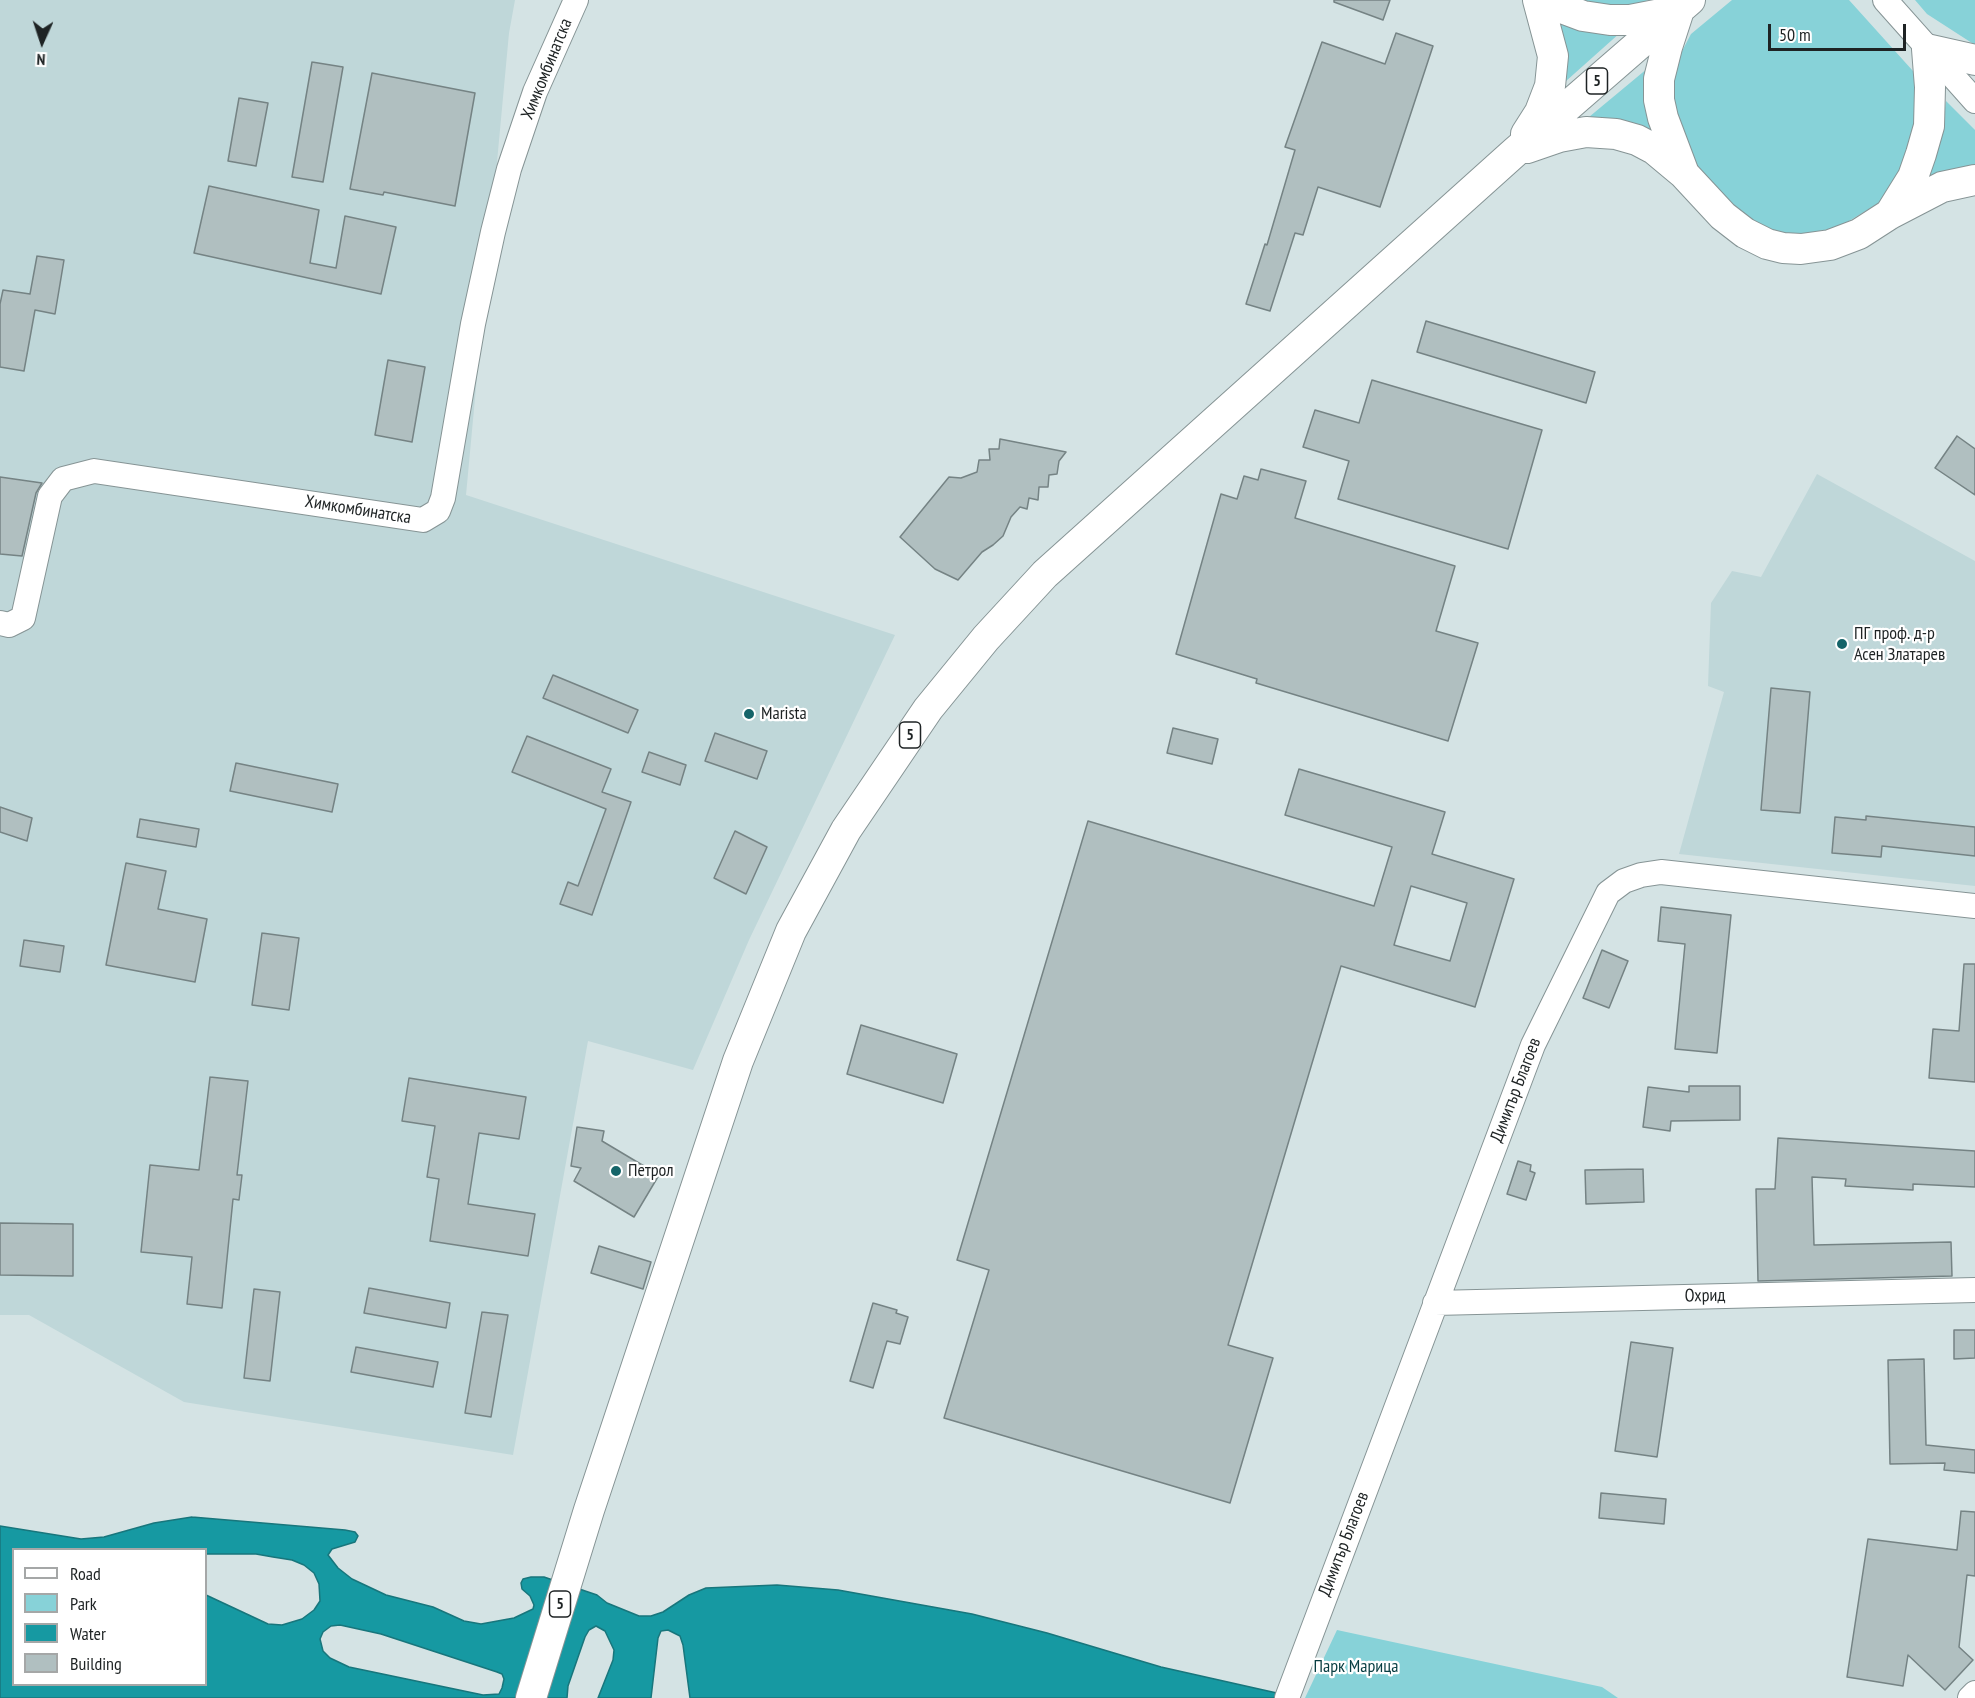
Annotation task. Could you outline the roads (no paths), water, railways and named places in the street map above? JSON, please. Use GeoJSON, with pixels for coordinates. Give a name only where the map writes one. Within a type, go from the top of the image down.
{"type":"FeatureCollection","features":[{"type":"Feature","properties":{"kind":"main road"},"geometry":{"type":"LineString","coordinates":[[1515,152],[1540,111],[1550,86],[1553,56],[1538,0]]}},
{"type":"Feature","properties":{"kind":"main road"},"geometry":{"type":"LineString","coordinates":[[1551,0],[1559,7],[1583,16],[1610,20],[1630,20],[1685,5]]}},
{"type":"Feature","properties":{"kind":"main road"},"geometry":{"type":"LineString","coordinates":[[1684,174],[1662,118],[1659,79],[1667,47],[1685,5]]}},
{"type":"Feature","properties":{"kind":"main road","name":"5"},"geometry":{"type":"LineString","coordinates":[[531,1698],[589,1510],[738,1061],[791,931],[846,830],[928,710],[986,638],[1045,574],[1515,152],[1685,5]]}},
{"type":"Feature","properties":{"kind":"main road"},"geometry":{"type":"LineString","coordinates":[[1890,214],[1912,177],[1922,154],[1929,126],[1930,87],[1927,49],[1975,60]]}},
{"type":"Feature","properties":{"kind":"main road"},"geometry":{"type":"LineString","coordinates":[[1515,152],[1559,137],[1586,132],[1616,134],[1637,140],[1654,149],[1684,174],[1723,216],[1745,233],[1767,244],[1784,249],[1830,245],[1859,234],[1890,214],[1942,187],[1975,180]]}},
{"type":"Feature","properties":{"kind":"street","name":"Химкомбинатска"},"geometry":{"type":"LineString","coordinates":[[0,623],[9,625],[23,618],[50,496],[63,479],[94,471],[423,520],[438,512],[473,324],[507,179],[535,92],[576,0]]}},
{"type":"Feature","properties":{"kind":"street"},"geometry":{"type":"LineString","coordinates":[[1885,0],[1975,101]]}},
{"type":"Feature","properties":{"kind":"street","name":"Димитър Благоев"},"geometry":{"type":"LineString","coordinates":[[1287,1698],[1533,1045],[1608,893],[1624,881],[1641,875],[1661,872],[1975,906]]}},
{"type":"Feature","properties":{"kind":"street","name":"Охрид"},"geometry":{"type":"LineString","coordinates":[[1435,1303],[1975,1290]]}},
{"type":"Feature","properties":{"kind":"street"},"geometry":{"type":"LineString","coordinates":[[1970,1698],[1975,1693]]}},
{"type":"Feature","properties":{"kind":"water"},"geometry":{"type":"Polygon","coordinates":[[[192,1517],[355,1532],[358,1536],[355,1542],[332,1549],[328,1555],[338,1568],[352,1579],[386,1595],[433,1607],[464,1621],[481,1624],[514,1618],[533,1609],[534,1605],[530,1596],[522,1589],[521,1583],[523,1579],[531,1577],[544,1577],[597,1595],[607,1603],[639,1616],[651,1616],[663,1612],[689,1595],[706,1588],[777,1585],[838,1590],[972,1614],[1047,1633],[1161,1667],[1299,1698],[690,1698],[683,1645],[680,1636],[668,1630],[661,1631],[658,1638],[651,1698],[598,1698],[613,1660],[614,1650],[605,1631],[596,1626],[589,1630],[585,1637],[568,1686],[567,1698],[0,1698],[0,1526],[81,1539],[104,1537],[154,1523],[192,1517]],[[340,1625],[331,1626],[323,1632],[320,1639],[323,1651],[330,1658],[349,1667],[483,1695],[499,1694],[502,1688],[504,1679],[502,1674],[381,1634],[340,1625]]]}},
{"type":"Feature","properties":{"kind":"place","name":"ПГ проф. д-р Асен Златарев"},"geometry":{"type":"Point","coordinates":[1842,644]}},
{"type":"Feature","properties":{"kind":"place","name":"Marista"},"geometry":{"type":"Point","coordinates":[749,714]}},
{"type":"Feature","properties":{"kind":"place","name":"Петрол"},"geometry":{"type":"Point","coordinates":[616,1171]}},
{"type":"Feature","properties":{"kind":"park label","name":"Парк Марица"},"geometry":{"type":"Point","coordinates":[1356,1667]}}]}
